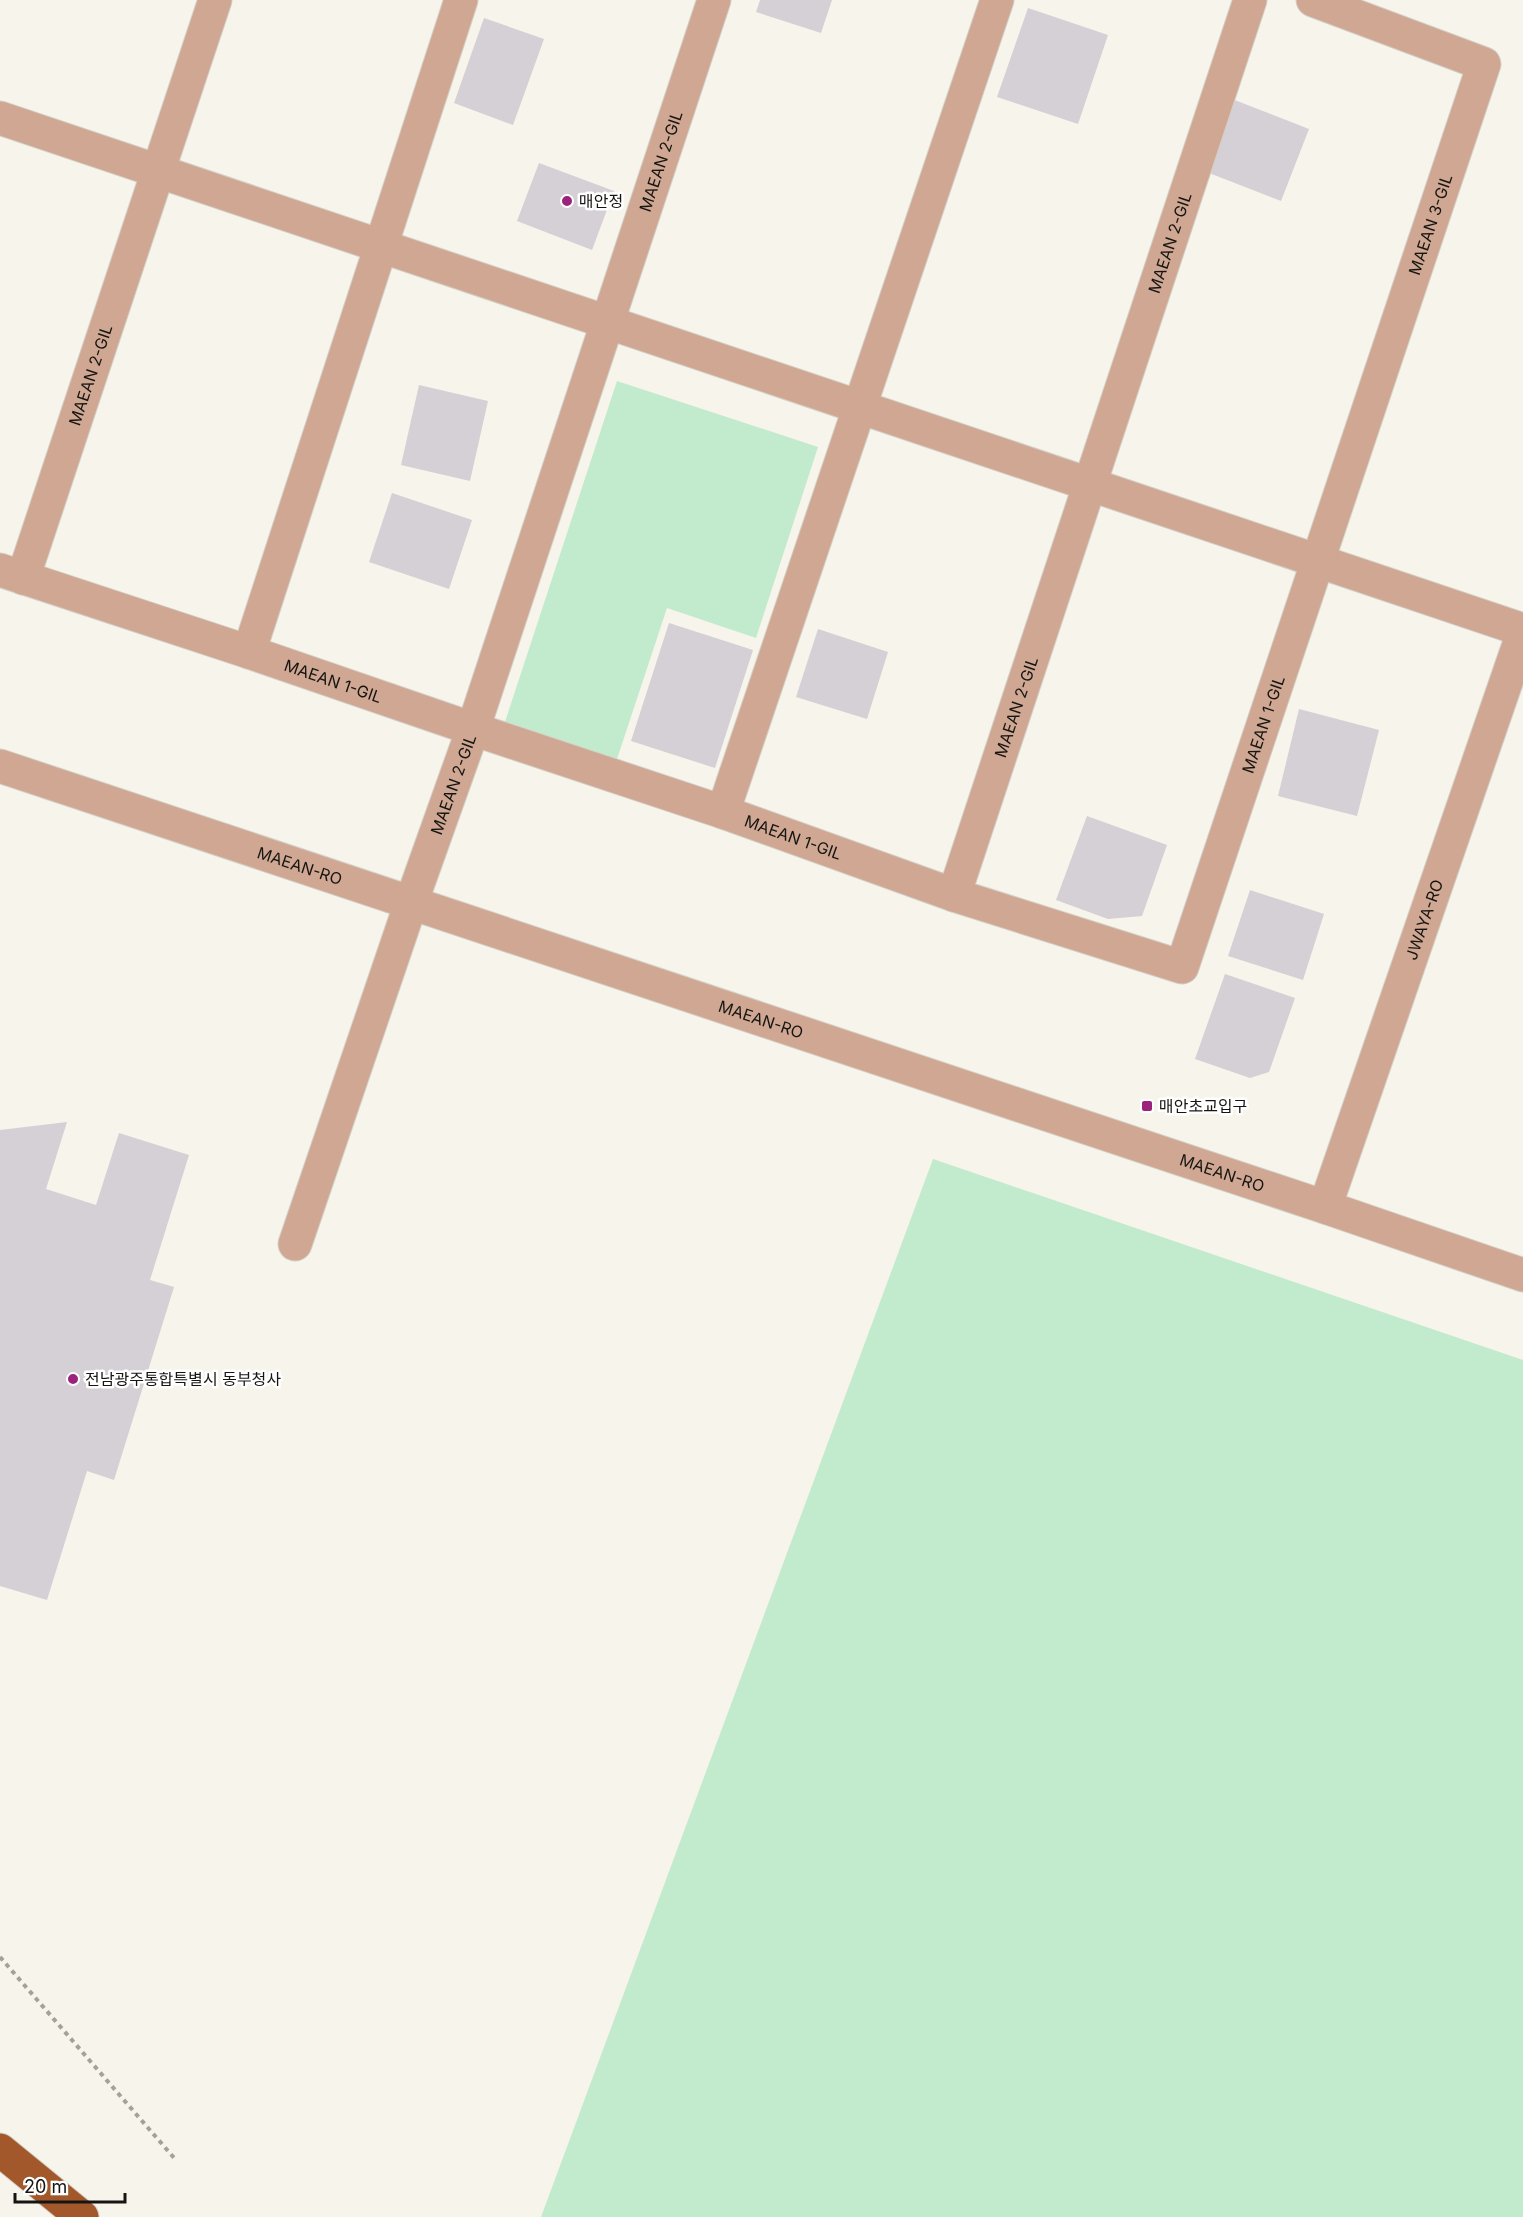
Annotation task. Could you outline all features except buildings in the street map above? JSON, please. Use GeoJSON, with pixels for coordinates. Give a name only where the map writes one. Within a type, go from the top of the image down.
{"type":"FeatureCollection","features":[{"type":"Feature","properties":{"kind":"highway"},"geometry":{"type":"LineString","coordinates":[[0,2150],[82,2217]]}},
{"type":"Feature","properties":{"kind":"street","name":"MAEAN 2-GIL"},"geometry":{"type":"LineString","coordinates":[[12,574],[158,171],[215,0]]}},
{"type":"Feature","properties":{"kind":"street"},"geometry":{"type":"LineString","coordinates":[[249,652],[461,0]]}},
{"type":"Feature","properties":{"kind":"street","name":"MAEAN 2-GIL"},"geometry":{"type":"LineString","coordinates":[[295,1244],[473,729],[714,0]]}},
{"type":"Feature","properties":{"kind":"street"},"geometry":{"type":"LineString","coordinates":[[723,812],[997,0]]}},
{"type":"Feature","properties":{"kind":"street","name":"MAEAN 2-GIL"},"geometry":{"type":"LineString","coordinates":[[954,895],[1250,0]]}},
{"type":"Feature","properties":{"kind":"street","name":"MAEAN 3-GIL"},"geometry":{"type":"LineString","coordinates":[[1313,0],[1484,64],[1319,562]]}},
{"type":"Feature","properties":{"kind":"street"},"geometry":{"type":"LineString","coordinates":[[0,118],[1523,632]]}},
{"type":"Feature","properties":{"kind":"street","name":"MAEAN 1-GIL"},"geometry":{"type":"LineString","coordinates":[[12,574],[723,812],[954,895],[1182,967],[1319,562]]}},
{"type":"Feature","properties":{"kind":"street","name":"JWAYA-RO"},"geometry":{"type":"LineString","coordinates":[[1325,1207],[1523,632]]}},
{"type":"Feature","properties":{"kind":"street","name":"MAEAN-RO"},"geometry":{"type":"LineString","coordinates":[[0,766],[1523,1275]]}},
{"type":"Feature","properties":{"kind":"path"},"geometry":{"type":"LineString","coordinates":[[0,1957],[175,2159]]}},
{"type":"Feature","properties":{"kind":"green space"},"geometry":{"type":"Polygon","coordinates":[[[617,381],[818,447],[756,638],[667,608],[617,759],[505,722],[617,381]]]}},
{"type":"Feature","properties":{"kind":"green space"},"geometry":{"type":"Polygon","coordinates":[[[933,1159],[1523,1360],[1523,2217],[541,2217],[933,1159]]]}},
{"type":"Feature","properties":{"kind":"place","name":"매안정"},"geometry":{"type":"Point","coordinates":[567,201]}},
{"type":"Feature","properties":{"kind":"place","name":"매안초교입구"},"geometry":{"type":"Point","coordinates":[1147,1106]}},
{"type":"Feature","properties":{"kind":"place","name":"전남광주통합특별시 동부청사"},"geometry":{"type":"Point","coordinates":[73,1379]}}]}
